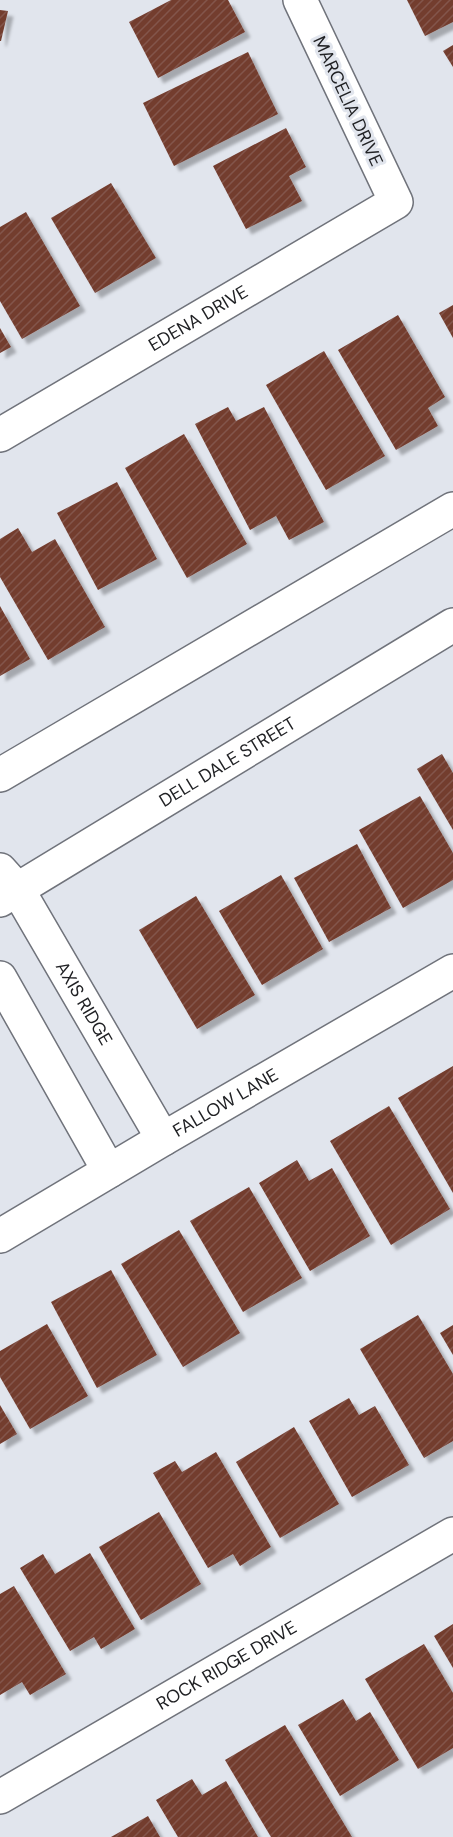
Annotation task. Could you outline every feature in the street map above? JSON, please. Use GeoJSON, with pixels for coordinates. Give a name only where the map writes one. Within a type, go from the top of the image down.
{"type":"FeatureCollection","features":[{"type":"Feature","properties":{"kind":"street","name":"MARCELIA DRIVE"},"geometry":{"type":"LineString","coordinates":[[300,0],[396,202]]}},
{"type":"Feature","properties":{"kind":"street","name":"EDENA DRIVE"},"geometry":{"type":"LineString","coordinates":[[0,435],[396,202]]}},
{"type":"Feature","properties":{"kind":"street"},"geometry":{"type":"LineString","coordinates":[[0,775],[453,509]]}},
{"type":"Feature","properties":{"kind":"street","name":"DELL DALE STREET"},"geometry":{"type":"LineString","coordinates":[[6,887],[453,625]]}},
{"type":"Feature","properties":{"kind":"street","name":"AXIS RIDGE"},"geometry":{"type":"LineString","coordinates":[[6,887],[163,1139]]}},
{"type":"Feature","properties":{"kind":"street","name":"FALLOW LANE"},"geometry":{"type":"LineString","coordinates":[[0,1236],[453,972]]}},
{"type":"Feature","properties":{"kind":"street"},"geometry":{"type":"LineString","coordinates":[[0,978],[109,1171]]}},
{"type":"Feature","properties":{"kind":"street","name":"ROCK RIDGE DRIVE"},"geometry":{"type":"LineString","coordinates":[[0,1797],[453,1534]]}},
{"type":"Feature","properties":{"kind":"building"},"geometry":{"type":"Polygon","coordinates":[[[171,0],[228,0],[245,32],[158,78],[129,22],[171,0]]]}},
{"type":"Feature","properties":{"kind":"building"},"geometry":{"type":"Polygon","coordinates":[[[407,0],[453,0],[453,22],[425,36],[407,0]]]}},
{"type":"Feature","properties":{"kind":"building"},"geometry":{"type":"Polygon","coordinates":[[[0,10],[8,11],[1,41],[0,41],[0,10]]]}},
{"type":"Feature","properties":{"kind":"building"},"geometry":{"type":"Polygon","coordinates":[[[453,45],[453,67],[443,51],[453,45]]]}},
{"type":"Feature","properties":{"kind":"building"},"geometry":{"type":"Polygon","coordinates":[[[248,52],[278,114],[174,166],[143,103],[248,52]]]}},
{"type":"Feature","properties":{"kind":"building"},"geometry":{"type":"Polygon","coordinates":[[[286,128],[306,167],[289,176],[302,201],[246,229],[213,166],[286,128]]]}},
{"type":"Feature","properties":{"kind":"building"},"geometry":{"type":"Polygon","coordinates":[[[111,183],[156,258],[95,293],[51,218],[111,183]]]}},
{"type":"Feature","properties":{"kind":"building"},"geometry":{"type":"Polygon","coordinates":[[[26,212],[80,306],[22,339],[0,301],[0,227],[26,212]]]}},
{"type":"Feature","properties":{"kind":"building"},"geometry":{"type":"Polygon","coordinates":[[[453,305],[453,338],[439,313],[453,305]]]}},
{"type":"Feature","properties":{"kind":"building"},"geometry":{"type":"Polygon","coordinates":[[[398,315],[445,397],[428,408],[438,426],[396,450],[338,350],[398,315]]]}},
{"type":"Feature","properties":{"kind":"building"},"geometry":{"type":"Polygon","coordinates":[[[0,328],[11,347],[0,353],[0,328]]]}},
{"type":"Feature","properties":{"kind":"building"},"geometry":{"type":"Polygon","coordinates":[[[324,351],[385,456],[326,490],[266,385],[324,351]]]}},
{"type":"Feature","properties":{"kind":"building"},"geometry":{"type":"Polygon","coordinates":[[[228,407],[236,421],[264,407],[324,522],[289,540],[276,516],[250,530],[195,424],[228,407]]]}},
{"type":"Feature","properties":{"kind":"building"},"geometry":{"type":"Polygon","coordinates":[[[184,434],[247,544],[187,578],[125,468],[184,434]]]}},
{"type":"Feature","properties":{"kind":"building"},"geometry":{"type":"Polygon","coordinates":[[[117,482],[157,559],[98,590],[57,513],[117,482]]]}},
{"type":"Feature","properties":{"kind":"building"},"geometry":{"type":"Polygon","coordinates":[[[18,528],[32,552],[55,539],[105,627],[48,660],[0,577],[0,539],[18,528]]]}},
{"type":"Feature","properties":{"kind":"building"},"geometry":{"type":"Polygon","coordinates":[[[0,606],[30,659],[0,676],[0,606]]]}},
{"type":"Feature","properties":{"kind":"building"},"geometry":{"type":"Polygon","coordinates":[[[442,754],[453,773],[453,830],[417,769],[442,754]]]}},
{"type":"Feature","properties":{"kind":"building"},"geometry":{"type":"Polygon","coordinates":[[[420,796],[453,853],[453,880],[403,908],[359,830],[420,796]]]}},
{"type":"Feature","properties":{"kind":"building"},"geometry":{"type":"Polygon","coordinates":[[[357,844],[391,908],[329,942],[294,878],[357,844]]]}},
{"type":"Feature","properties":{"kind":"building"},"geometry":{"type":"Polygon","coordinates":[[[281,875],[323,949],[262,985],[219,911],[281,875]]]}},
{"type":"Feature","properties":{"kind":"building"},"geometry":{"type":"Polygon","coordinates":[[[196,896],[255,995],[197,1029],[139,930],[196,896]]]}},
{"type":"Feature","properties":{"kind":"building"},"geometry":{"type":"Polygon","coordinates":[[[453,1066],[453,1193],[398,1098],[453,1066]]]}},
{"type":"Feature","properties":{"kind":"building"},"geometry":{"type":"Polygon","coordinates":[[[389,1106],[450,1209],[391,1245],[330,1141],[389,1106]]]}},
{"type":"Feature","properties":{"kind":"building"},"geometry":{"type":"Polygon","coordinates":[[[297,1160],[309,1181],[332,1168],[370,1236],[310,1271],[259,1183],[297,1160]]]}},
{"type":"Feature","properties":{"kind":"building"},"geometry":{"type":"Polygon","coordinates":[[[249,1187],[302,1278],[243,1312],[190,1221],[249,1187]]]}},
{"type":"Feature","properties":{"kind":"building"},"geometry":{"type":"Polygon","coordinates":[[[179,1230],[240,1333],[183,1367],[121,1264],[179,1230]]]}},
{"type":"Feature","properties":{"kind":"building"},"geometry":{"type":"Polygon","coordinates":[[[111,1270],[157,1355],[97,1388],[51,1302],[111,1270]]]}},
{"type":"Feature","properties":{"kind":"building"},"geometry":{"type":"Polygon","coordinates":[[[418,1315],[453,1374],[453,1441],[424,1458],[360,1349],[418,1315]]]}},
{"type":"Feature","properties":{"kind":"building"},"geometry":{"type":"Polygon","coordinates":[[[47,1324],[88,1396],[30,1429],[0,1377],[0,1351],[47,1324]]]}},
{"type":"Feature","properties":{"kind":"building"},"geometry":{"type":"Polygon","coordinates":[[[453,1325],[453,1355],[440,1333],[453,1325]]]}},
{"type":"Feature","properties":{"kind":"building"},"geometry":{"type":"Polygon","coordinates":[[[349,1398],[359,1415],[375,1406],[409,1465],[352,1497],[309,1421],[349,1398]]]}},
{"type":"Feature","properties":{"kind":"building"},"geometry":{"type":"Polygon","coordinates":[[[0,1405],[17,1434],[0,1444],[0,1405]]]}},
{"type":"Feature","properties":{"kind":"building"},"geometry":{"type":"Polygon","coordinates":[[[294,1427],[339,1504],[280,1538],[236,1462],[294,1427]]]}},
{"type":"Feature","properties":{"kind":"building"},"geometry":{"type":"Polygon","coordinates":[[[216,1452],[271,1547],[240,1566],[233,1554],[208,1568],[153,1473],[175,1461],[182,1472],[216,1452]]]}},
{"type":"Feature","properties":{"kind":"building"},"geometry":{"type":"Polygon","coordinates":[[[159,1512],[201,1584],[141,1620],[99,1547],[159,1512]]]}},
{"type":"Feature","properties":{"kind":"building"},"geometry":{"type":"Polygon","coordinates":[[[90,1553],[135,1629],[101,1649],[94,1637],[70,1651],[20,1568],[43,1554],[55,1574],[90,1553]]]}},
{"type":"Feature","properties":{"kind":"building"},"geometry":{"type":"Polygon","coordinates":[[[14,1586],[66,1674],[30,1695],[22,1682],[0,1695],[0,1594],[14,1586]]]}},
{"type":"Feature","properties":{"kind":"building"},"geometry":{"type":"Polygon","coordinates":[[[453,1624],[453,1668],[434,1636],[453,1624]]]}},
{"type":"Feature","properties":{"kind":"building"},"geometry":{"type":"Polygon","coordinates":[[[424,1644],[453,1693],[453,1748],[418,1769],[365,1679],[424,1644]]]}},
{"type":"Feature","properties":{"kind":"building"},"geometry":{"type":"Polygon","coordinates":[[[343,1699],[356,1721],[370,1712],[399,1760],[340,1796],[298,1725],[343,1699]]]}},
{"type":"Feature","properties":{"kind":"building"},"geometry":{"type":"Polygon","coordinates":[[[285,1725],[352,1837],[271,1837],[225,1760],[285,1725]]]}},
{"type":"Feature","properties":{"kind":"building"},"geometry":{"type":"Polygon","coordinates":[[[192,1779],[202,1795],[226,1781],[258,1837],[178,1837],[156,1800],[192,1779]]]}},
{"type":"Feature","properties":{"kind":"building"},"geometry":{"type":"Polygon","coordinates":[[[148,1816],[160,1837],[111,1837],[148,1816]]]}}]}
